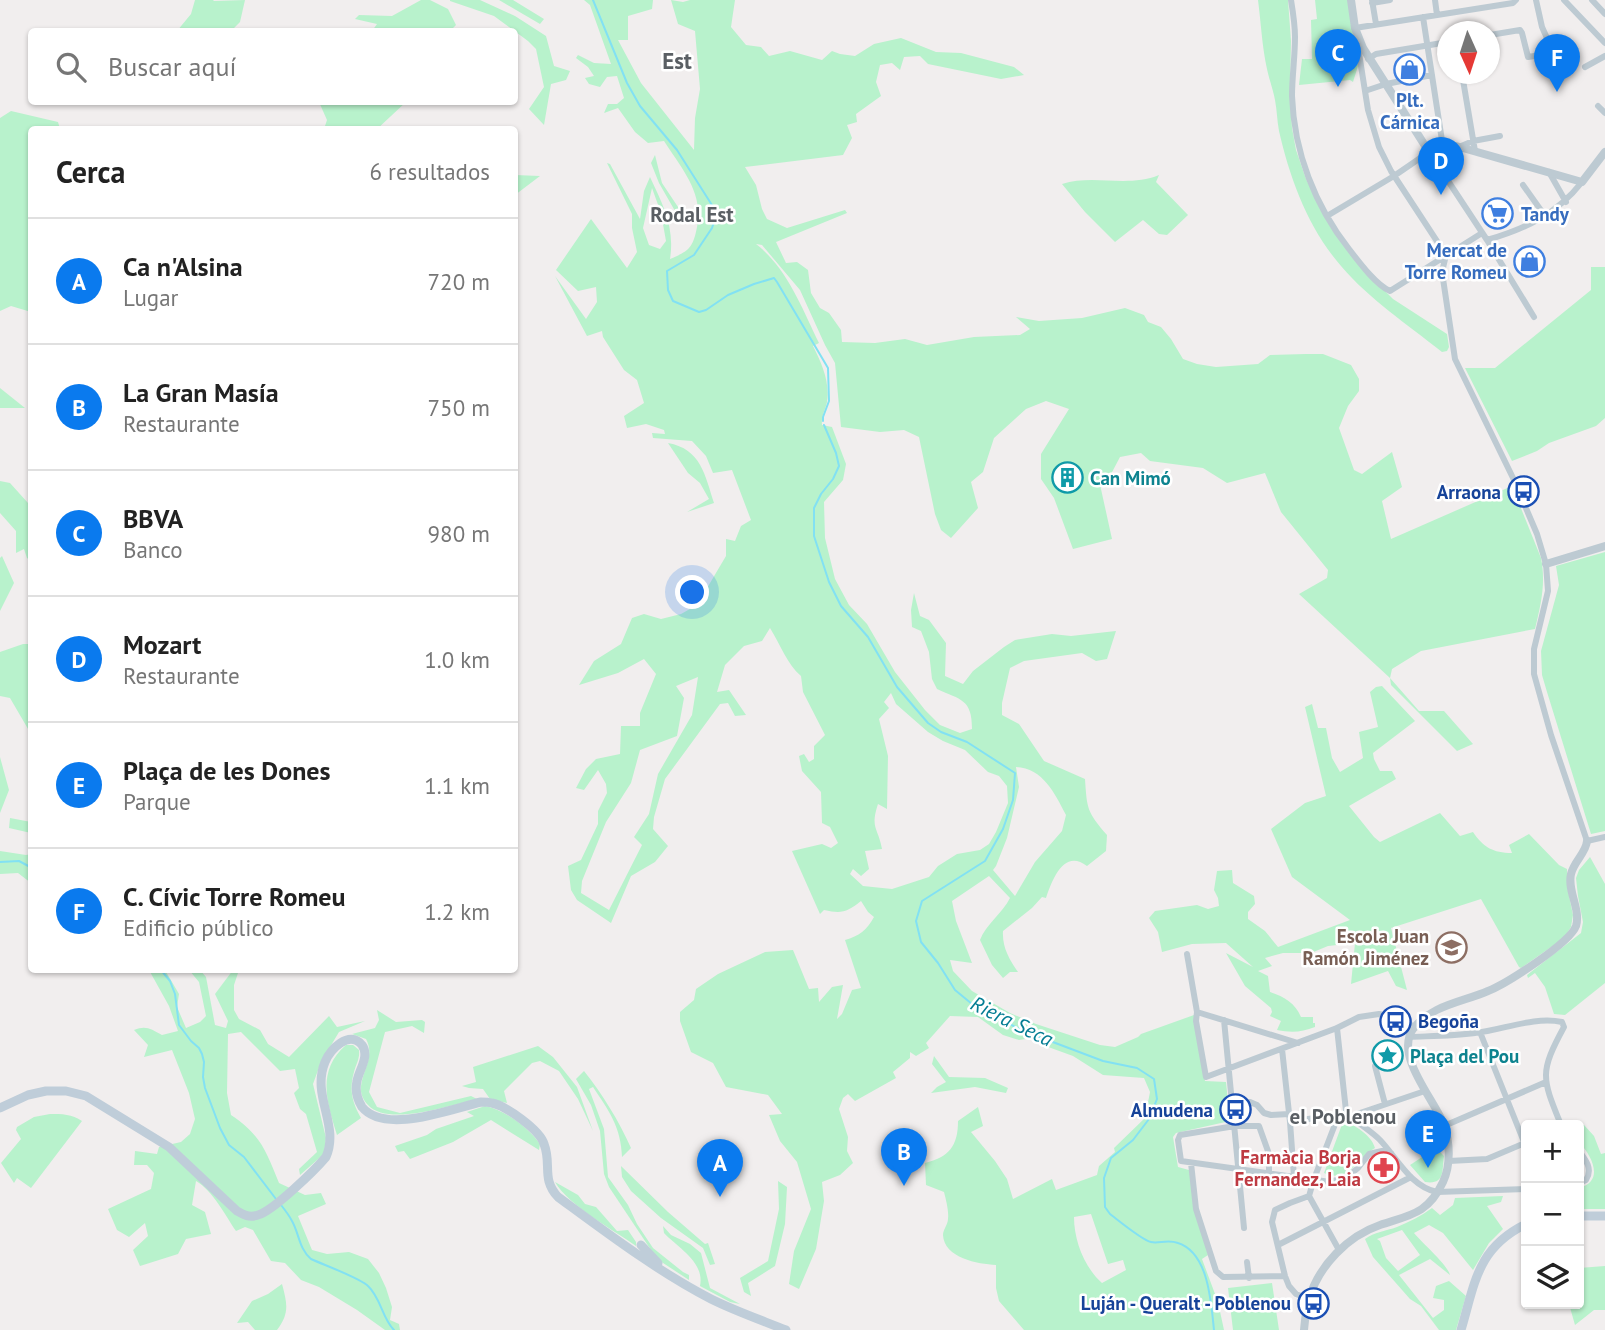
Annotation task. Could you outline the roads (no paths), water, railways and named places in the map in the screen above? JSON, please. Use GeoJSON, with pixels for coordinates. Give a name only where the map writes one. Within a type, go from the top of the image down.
{"type":"FeatureCollection","features":[{"type":"Feature","properties":{"kind":"main road"},"geometry":{"type":"LineString","coordinates":[[1,1109],[28,1095],[46,1091],[66,1091],[86,1096],[169,1147],[237,1211],[248,1217],[255,1216],[270,1209],[326,1157],[330,1136],[320,1089],[321,1075],[335,1047],[342,1041],[351,1040],[361,1045],[364,1050],[365,1058],[357,1078],[356,1090],[359,1101],[368,1112],[382,1119],[402,1120],[481,1102],[498,1105],[532,1128],[542,1139],[547,1152],[548,1178],[555,1194],[613,1237],[710,1298],[786,1330]]}},
{"type":"Feature","properties":{"kind":"main road"},"geometry":{"type":"LineString","coordinates":[[1584,1216],[1605,1216]]}},
{"type":"Feature","properties":{"kind":"main road"},"geometry":{"type":"LineString","coordinates":[[1461,1330],[1473,1283],[1482,1264],[1499,1242],[1521,1226]]}},
{"type":"Feature","properties":{"kind":"main road"},"geometry":{"type":"LineString","coordinates":[[641,1245],[663,1270]]}},
{"type":"Feature","properties":{"kind":"street"},"geometry":{"type":"LineString","coordinates":[[1291,0],[1295,36],[1292,95],[1295,126],[1303,161],[1315,193],[1333,228],[1356,259],[1390,291],[1482,233]]}},
{"type":"Feature","properties":{"kind":"street"},"geometry":{"type":"LineString","coordinates":[[1304,1330],[1309,1299],[1320,1276],[1339,1250],[1350,1240],[1378,1226],[1408,1217],[1423,1208],[1444,1179],[1449,1161],[1444,1126],[1408,1054],[1409,1037],[1427,1016],[1448,1004],[1485,993],[1501,985],[1571,936],[1577,917],[1571,875],[1587,841],[1550,735],[1534,674],[1534,649],[1548,591],[1546,565],[1537,534],[1511,472],[1453,353],[1442,272],[1446,255],[1394,176],[1373,132],[1351,0]]}},
{"type":"Feature","properties":{"kind":"street"},"geometry":{"type":"LineString","coordinates":[[1376,24],[1372,1],[1390,0]]}},
{"type":"Feature","properties":{"kind":"street"},"geometry":{"type":"LineString","coordinates":[[1435,0],[1437,15]]}},
{"type":"Feature","properties":{"kind":"street"},"geometry":{"type":"LineString","coordinates":[[1355,28],[1513,3],[1516,0]]}},
{"type":"Feature","properties":{"kind":"street"},"geometry":{"type":"LineString","coordinates":[[1500,33],[1520,30],[1528,57],[1551,52],[1536,0]]}},
{"type":"Feature","properties":{"kind":"street"},"geometry":{"type":"LineString","coordinates":[[1564,0],[1603,38]]}},
{"type":"Feature","properties":{"kind":"street"},"geometry":{"type":"LineString","coordinates":[[1592,0],[1605,14]]}},
{"type":"Feature","properties":{"kind":"street"},"geometry":{"type":"LineString","coordinates":[[1423,17],[1443,147]]}},
{"type":"Feature","properties":{"kind":"street"},"geometry":{"type":"LineString","coordinates":[[1355,28],[1369,59],[1534,317]]}},
{"type":"Feature","properties":{"kind":"street"},"geometry":{"type":"LineString","coordinates":[[1360,64],[1377,54],[1437,44]]}},
{"type":"Feature","properties":{"kind":"street"},"geometry":{"type":"LineString","coordinates":[[1585,67],[1605,56]]}},
{"type":"Feature","properties":{"kind":"street"},"geometry":{"type":"LineString","coordinates":[[1365,91],[1432,75]]}},
{"type":"Feature","properties":{"kind":"street"},"geometry":{"type":"LineString","coordinates":[[1464,84],[1475,151]]}},
{"type":"Feature","properties":{"kind":"street"},"geometry":{"type":"LineString","coordinates":[[1598,106],[1605,113]]}},
{"type":"Feature","properties":{"kind":"street"},"geometry":{"type":"LineString","coordinates":[[1327,216],[1429,152],[1500,136]]}},
{"type":"Feature","properties":{"kind":"street"},"geometry":{"type":"LineString","coordinates":[[1459,146],[1580,181]]}},
{"type":"Feature","properties":{"kind":"street"},"geometry":{"type":"LineString","coordinates":[[1487,240],[1527,226],[1566,202],[1605,152]]}},
{"type":"Feature","properties":{"kind":"street"},"geometry":{"type":"LineString","coordinates":[[1549,172],[1566,202]]}},
{"type":"Feature","properties":{"kind":"street"},"geometry":{"type":"LineString","coordinates":[[1523,185],[1545,216]]}},
{"type":"Feature","properties":{"kind":"street"},"geometry":{"type":"LineString","coordinates":[[1546,565],[1605,546]]}},
{"type":"Feature","properties":{"kind":"street"},"geometry":{"type":"LineString","coordinates":[[1587,841],[1605,837]]}},
{"type":"Feature","properties":{"kind":"street"},"geometry":{"type":"LineString","coordinates":[[1187,954],[1206,1077],[1337,1028],[1359,1017],[1379,1014],[1400,1017],[1415,1027]]}},
{"type":"Feature","properties":{"kind":"street"},"geometry":{"type":"LineString","coordinates":[[1198,1012],[1298,1043]]}},
{"type":"Feature","properties":{"kind":"street"},"geometry":{"type":"LineString","coordinates":[[1224,1020],[1244,1228]]}},
{"type":"Feature","properties":{"kind":"street"},"geometry":{"type":"LineString","coordinates":[[1409,1037],[1480,1032],[1546,1021],[1562,1022],[1564,1027],[1545,1070],[1547,1090],[1559,1120]]}},
{"type":"Feature","properties":{"kind":"street"},"geometry":{"type":"LineString","coordinates":[[1337,1028],[1345,1114],[1314,1179],[1309,1196],[1339,1250]]}},
{"type":"Feature","properties":{"kind":"street"},"geometry":{"type":"LineString","coordinates":[[1480,1032],[1521,1135]]}},
{"type":"Feature","properties":{"kind":"street"},"geometry":{"type":"LineString","coordinates":[[1282,1049],[1294,1177]]}},
{"type":"Feature","properties":{"kind":"street"},"geometry":{"type":"LineString","coordinates":[[1375,1066],[1385,1104]]}},
{"type":"Feature","properties":{"kind":"street"},"geometry":{"type":"LineString","coordinates":[[1444,1126],[1546,1082]]}},
{"type":"Feature","properties":{"kind":"street"},"geometry":{"type":"LineString","coordinates":[[1233,1103],[1250,1102],[1264,1113],[1290,1118],[1345,1114],[1425,1091]]}},
{"type":"Feature","properties":{"kind":"street"},"geometry":{"type":"LineString","coordinates":[[1345,1114],[1380,1140],[1411,1177],[1426,1188],[1437,1192],[1521,1189]]}},
{"type":"Feature","properties":{"kind":"street"},"geometry":{"type":"LineString","coordinates":[[1269,1174],[1269,1154],[1259,1126],[1235,1126],[1180,1135],[1178,1140],[1181,1161],[1239,1170],[1269,1174],[1294,1177],[1314,1179],[1330,1182],[1347,1177],[1369,1154],[1382,1151],[1391,1153]]}},
{"type":"Feature","properties":{"kind":"street"},"geometry":{"type":"LineString","coordinates":[[1449,1161],[1487,1159],[1521,1146]]}},
{"type":"Feature","properties":{"kind":"street"},"geometry":{"type":"LineString","coordinates":[[1584,1157],[1588,1162],[1590,1175],[1584,1181]]}},
{"type":"Feature","properties":{"kind":"street"},"geometry":{"type":"LineString","coordinates":[[1191,1163],[1196,1209],[1216,1271],[1223,1277],[1285,1276]]}},
{"type":"Feature","properties":{"kind":"street"},"geometry":{"type":"LineString","coordinates":[[1278,1245],[1411,1177]]}},
{"type":"Feature","properties":{"kind":"street"},"geometry":{"type":"LineString","coordinates":[[1309,1196],[1275,1210],[1272,1222],[1289,1286],[1296,1294],[1309,1299]]}},
{"type":"Feature","properties":{"kind":"street"},"geometry":{"type":"LineString","coordinates":[[1247,1262],[1249,1278]]}},
{"type":"Feature","properties":{"kind":"waterway"},"geometry":{"type":"LineString","coordinates":[[593,0],[627,83],[640,106],[677,150],[717,213],[712,228],[694,255],[667,271],[668,290],[673,301],[699,312],[728,295],[774,278],[828,368],[829,401],[823,421]]}},
{"type":"Feature","properties":{"kind":"waterway","name":"Riera Seca"},"geometry":{"type":"LineString","coordinates":[[824,425],[839,466],[814,508],[814,536],[829,582],[841,606],[868,637],[897,687],[928,723],[941,732],[967,742],[1015,773],[1013,800],[1003,829],[985,861],[922,901],[916,921],[921,942],[955,990],[972,1004],[1021,1030],[1103,1061],[1137,1068],[1154,1079],[1157,1099],[1149,1119],[1133,1140],[1111,1158],[1104,1178],[1105,1207],[1136,1234],[1154,1242],[1178,1243],[1196,1257],[1206,1280],[1214,1330]]}},
{"type":"Feature","properties":{"kind":"waterway"},"geometry":{"type":"LineString","coordinates":[[0,862],[19,861],[28,866]]}},
{"type":"Feature","properties":{"kind":"waterway"},"geometry":{"type":"LineString","coordinates":[[163,973],[175,994],[179,1025],[202,1054],[205,1088],[220,1128],[229,1145],[244,1157],[276,1199]]}},
{"type":"Feature","properties":{"kind":"waterway"},"geometry":{"type":"LineString","coordinates":[[281,1205],[292,1221],[307,1255],[368,1286],[394,1330]]}},
{"type":"Feature","properties":{"kind":"place","name":"Plt. Cárnica"},"geometry":{"type":"Point","coordinates":[1410,69]}},
{"type":"Feature","properties":{"kind":"place","name":"BBVA"},"geometry":{"type":"Point","coordinates":[1338,87]}},
{"type":"Feature","properties":{"kind":"place","name":"C. Cívic Torre Romeu"},"geometry":{"type":"Point","coordinates":[1557,92]}},
{"type":"Feature","properties":{"kind":"place","name":"Mozart"},"geometry":{"type":"Point","coordinates":[1441,195]}},
{"type":"Feature","properties":{"kind":"place","name":"Tandy"},"geometry":{"type":"Point","coordinates":[1498,214]}},
{"type":"Feature","properties":{"kind":"place","name":"Mercat de Torre Romeu"},"geometry":{"type":"Point","coordinates":[1530,261]}},
{"type":"Feature","properties":{"kind":"place","name":"Can Mimó"},"geometry":{"type":"Point","coordinates":[1067,478]}},
{"type":"Feature","properties":{"kind":"place","name":"Arraona"},"geometry":{"type":"Point","coordinates":[1524,492]}},
{"type":"Feature","properties":{"kind":"place","name":"Escola Juan Ramón Jiménez"},"geometry":{"type":"Point","coordinates":[1452,947]}},
{"type":"Feature","properties":{"kind":"place","name":"Begoña"},"geometry":{"type":"Point","coordinates":[1395,1021]}},
{"type":"Feature","properties":{"kind":"place","name":"Plaça del Pou"},"geometry":{"type":"Point","coordinates":[1387,1056]}},
{"type":"Feature","properties":{"kind":"place","name":"Almudena"},"geometry":{"type":"Point","coordinates":[1236,1110]}},
{"type":"Feature","properties":{"kind":"place","name":"Farmàcia Borja Fernandez, Laia"},"geometry":{"type":"Point","coordinates":[1384,1168]}},
{"type":"Feature","properties":{"kind":"place","name":"Plaça de les Dones"},"geometry":{"type":"Point","coordinates":[1428,1168]}},
{"type":"Feature","properties":{"kind":"place","name":"La Gran Masía"},"geometry":{"type":"Point","coordinates":[904,1186]}},
{"type":"Feature","properties":{"kind":"place","name":"Ca n'Alsina"},"geometry":{"type":"Point","coordinates":[720,1197]}},
{"type":"Feature","properties":{"kind":"place","name":"Luján - Queralt - Poblenou"},"geometry":{"type":"Point","coordinates":[1314,1303]}},
{"type":"Feature","properties":{"kind":"district","name":"Est"},"geometry":{"type":"Point","coordinates":[677,60]}},
{"type":"Feature","properties":{"kind":"district","name":"Rodal Est"},"geometry":{"type":"Point","coordinates":[692,214]}},
{"type":"Feature","properties":{"kind":"district","name":"el Poblenou"},"geometry":{"type":"Point","coordinates":[1343,1116]}}]}
